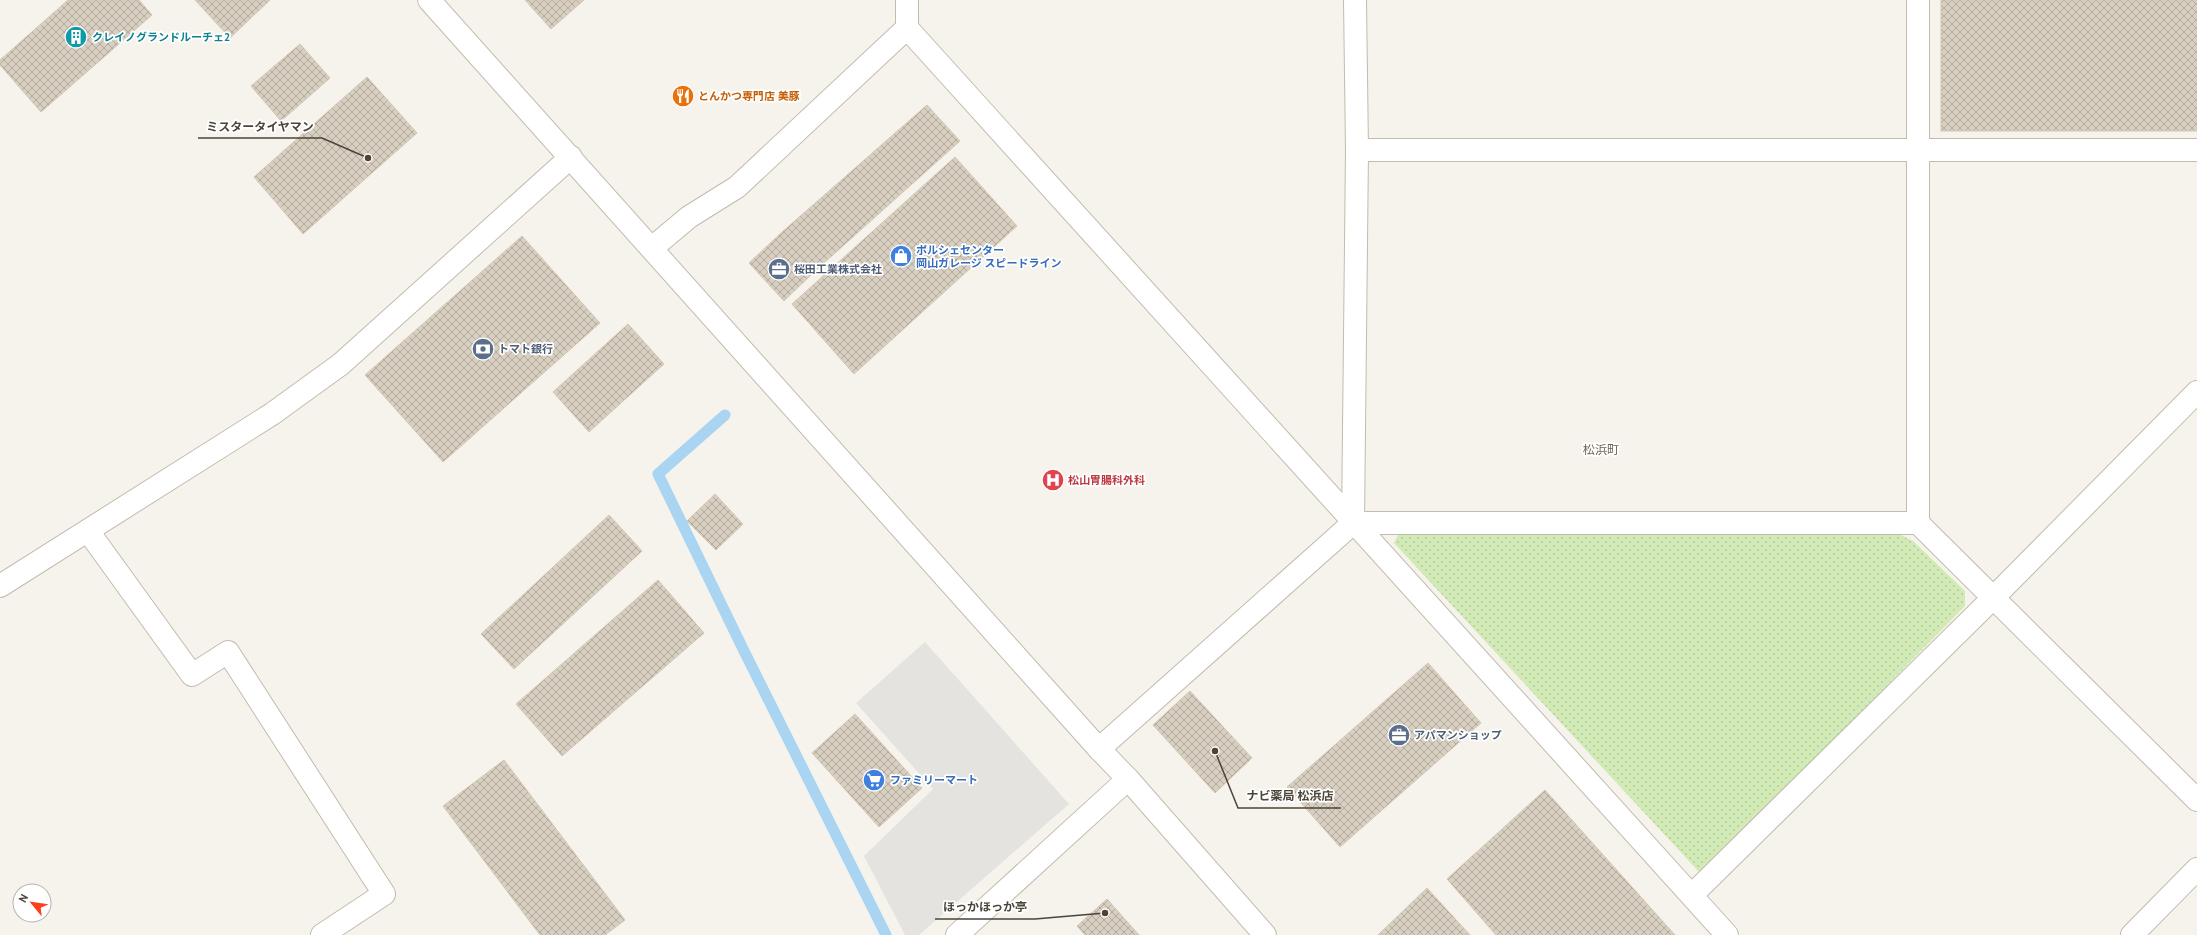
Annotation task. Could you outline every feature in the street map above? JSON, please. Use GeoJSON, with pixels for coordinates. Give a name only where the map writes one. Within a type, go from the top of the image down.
{"type":"FeatureCollection","features":[{"type":"Feature","properties":{"kind":"street"},"geometry":{"type":"LineString","coordinates":[[429,0],[1099,749],[1128,779],[1265,935]]}},
{"type":"Feature","properties":{"kind":"street"},"geometry":{"type":"LineString","coordinates":[[907,0],[907,28],[1353,523],[1692,894],[1727,935]]}},
{"type":"Feature","properties":{"kind":"street"},"geometry":{"type":"LineString","coordinates":[[1353,523],[1356,150],[1355,0]]}},
{"type":"Feature","properties":{"kind":"street"},"geometry":{"type":"LineString","coordinates":[[1918,0],[1918,523],[2197,800]]}},
{"type":"Feature","properties":{"kind":"street"},"geometry":{"type":"LineString","coordinates":[[652,248],[689,217],[736,187],[907,28]]}},
{"type":"Feature","properties":{"kind":"street"},"geometry":{"type":"LineString","coordinates":[[1356,150],[2197,150]]}},
{"type":"Feature","properties":{"kind":"street"},"geometry":{"type":"LineString","coordinates":[[0,586],[272,414],[341,364],[571,157]]}},
{"type":"Feature","properties":{"kind":"street"},"geometry":{"type":"LineString","coordinates":[[1692,894],[1992,598],[2197,392]]}},
{"type":"Feature","properties":{"kind":"street"},"geometry":{"type":"LineString","coordinates":[[1099,749],[1353,523],[1918,523]]}},
{"type":"Feature","properties":{"kind":"street"},"geometry":{"type":"LineString","coordinates":[[88,531],[192,674],[228,652],[384,894],[322,935]]}},
{"type":"Feature","properties":{"kind":"street"},"geometry":{"type":"LineString","coordinates":[[957,935],[1128,779]]}},
{"type":"Feature","properties":{"kind":"street"},"geometry":{"type":"LineString","coordinates":[[2132,935],[2197,869]]}},
{"type":"Feature","properties":{"kind":"green space"},"geometry":{"type":"Polygon","coordinates":[[[1398,535],[1901,535],[1913,541],[1965,591],[1965,606],[1701,874],[1394,543],[1398,535]]]}},
{"type":"Feature","properties":{"kind":"shaded area"},"geometry":{"type":"Polygon","coordinates":[[[925,642],[1069,804],[919,935],[905,935],[864,856],[933,789],[856,703],[925,642]]]}},
{"type":"Feature","properties":{"kind":"building","name":"クレイノグランドルーチェ2"},"geometry":{"type":"Polygon","coordinates":[[[68,0],[139,0],[152,15],[41,112],[0,65],[0,60],[68,0]]]}},
{"type":"Feature","properties":{"kind":"building"},"geometry":{"type":"Polygon","coordinates":[[[195,0],[270,0],[230,38],[195,0]]]}},
{"type":"Feature","properties":{"kind":"building"},"geometry":{"type":"Polygon","coordinates":[[[525,0],[584,0],[551,29],[525,0]]]}},
{"type":"Feature","properties":{"kind":"building"},"geometry":{"type":"Polygon","coordinates":[[[1941,0],[2197,0],[2197,131],[1941,131],[1941,0]]]}},
{"type":"Feature","properties":{"kind":"building"},"geometry":{"type":"Polygon","coordinates":[[[300,44],[330,78],[281,121],[251,86],[300,44]]]}},
{"type":"Feature","properties":{"kind":"building"},"geometry":{"type":"Polygon","coordinates":[[[367,77],[417,133],[303,234],[254,177],[367,77]]]}},
{"type":"Feature","properties":{"kind":"building"},"geometry":{"type":"Polygon","coordinates":[[[927,105],[960,141],[815,271],[781,233],[927,105]]]}},
{"type":"Feature","properties":{"kind":"building"},"geometry":{"type":"Polygon","coordinates":[[[955,157],[1017,226],[854,374],[792,304],[955,157]]]}},
{"type":"Feature","properties":{"kind":"building"},"geometry":{"type":"Polygon","coordinates":[[[781,233],[815,271],[784,301],[749,263],[781,233]]]}},
{"type":"Feature","properties":{"kind":"building","name":"トマト銀行"},"geometry":{"type":"Polygon","coordinates":[[[522,236],[600,323],[443,462],[365,375],[522,236]]]}},
{"type":"Feature","properties":{"kind":"building"},"geometry":{"type":"Polygon","coordinates":[[[628,324],[664,364],[589,432],[553,392],[628,324]]]}},
{"type":"Feature","properties":{"kind":"building"},"geometry":{"type":"Polygon","coordinates":[[[715,494],[743,524],[716,550],[687,521],[715,494]]]}},
{"type":"Feature","properties":{"kind":"building"},"geometry":{"type":"Polygon","coordinates":[[[609,515],[642,551],[514,669],[481,634],[609,515]]]}},
{"type":"Feature","properties":{"kind":"building"},"geometry":{"type":"Polygon","coordinates":[[[658,580],[704,633],[562,756],[516,704],[658,580]]]}},
{"type":"Feature","properties":{"kind":"building"},"geometry":{"type":"Polygon","coordinates":[[[1428,663],[1481,723],[1340,847],[1287,787],[1428,663]]]}},
{"type":"Feature","properties":{"kind":"building"},"geometry":{"type":"Polygon","coordinates":[[[1190,691],[1252,758],[1215,793],[1153,725],[1190,691]]]}},
{"type":"Feature","properties":{"kind":"building"},"geometry":{"type":"Polygon","coordinates":[[[855,714],[922,788],[879,827],[812,753],[855,714]]]}},
{"type":"Feature","properties":{"kind":"building"},"geometry":{"type":"Polygon","coordinates":[[[504,760],[625,920],[605,935],[540,935],[443,806],[504,760]]]}},
{"type":"Feature","properties":{"kind":"building"},"geometry":{"type":"Polygon","coordinates":[[[1545,790],[1675,935],[1496,935],[1447,879],[1545,790]]]}},
{"type":"Feature","properties":{"kind":"building"},"geometry":{"type":"Polygon","coordinates":[[[1427,888],[1470,935],[1378,935],[1427,888]]]}},
{"type":"Feature","properties":{"kind":"building"},"geometry":{"type":"Polygon","coordinates":[[[1107,899],[1139,935],[1085,935],[1077,926],[1107,899]]]}},
{"type":"Feature","properties":{"kind":"waterway"},"geometry":{"type":"LineString","coordinates":[[725,415],[658,474],[745,653],[886,935]]}},
{"type":"Feature","properties":{"kind":"place","name":"クレイノグランドルーチェ2"},"geometry":{"type":"Point","coordinates":[76,37]}},
{"type":"Feature","properties":{"kind":"place","name":"とんかつ専門店 美豚"},"geometry":{"type":"Point","coordinates":[683,96]}},
{"type":"Feature","properties":{"kind":"place","name":"ミスタータイヤマン"},"geometry":{"type":"Point","coordinates":[368,158]}},
{"type":"Feature","properties":{"kind":"place","name":"ポルシェセンター 岡山ガレージ スピードライン"},"geometry":{"type":"Point","coordinates":[901,256]}},
{"type":"Feature","properties":{"kind":"place","name":"桜田工業株式会社"},"geometry":{"type":"Point","coordinates":[779,269]}},
{"type":"Feature","properties":{"kind":"place","name":"トマト銀行"},"geometry":{"type":"Point","coordinates":[483,349]}},
{"type":"Feature","properties":{"kind":"place","name":"松山胃腸科外科"},"geometry":{"type":"Point","coordinates":[1053,480]}},
{"type":"Feature","properties":{"kind":"place","name":"アパマンショップ"},"geometry":{"type":"Point","coordinates":[1399,735]}},
{"type":"Feature","properties":{"kind":"place","name":"ナビ薬局 松浜店"},"geometry":{"type":"Point","coordinates":[1215,751]}},
{"type":"Feature","properties":{"kind":"place","name":"ファミリーマート"},"geometry":{"type":"Point","coordinates":[874,780]}},
{"type":"Feature","properties":{"kind":"place","name":"ほっかほっか亭"},"geometry":{"type":"Point","coordinates":[1105,913]}},
{"type":"Feature","properties":{"kind":"district","name":"松浜町"},"geometry":{"type":"Point","coordinates":[1601,450]}}]}
